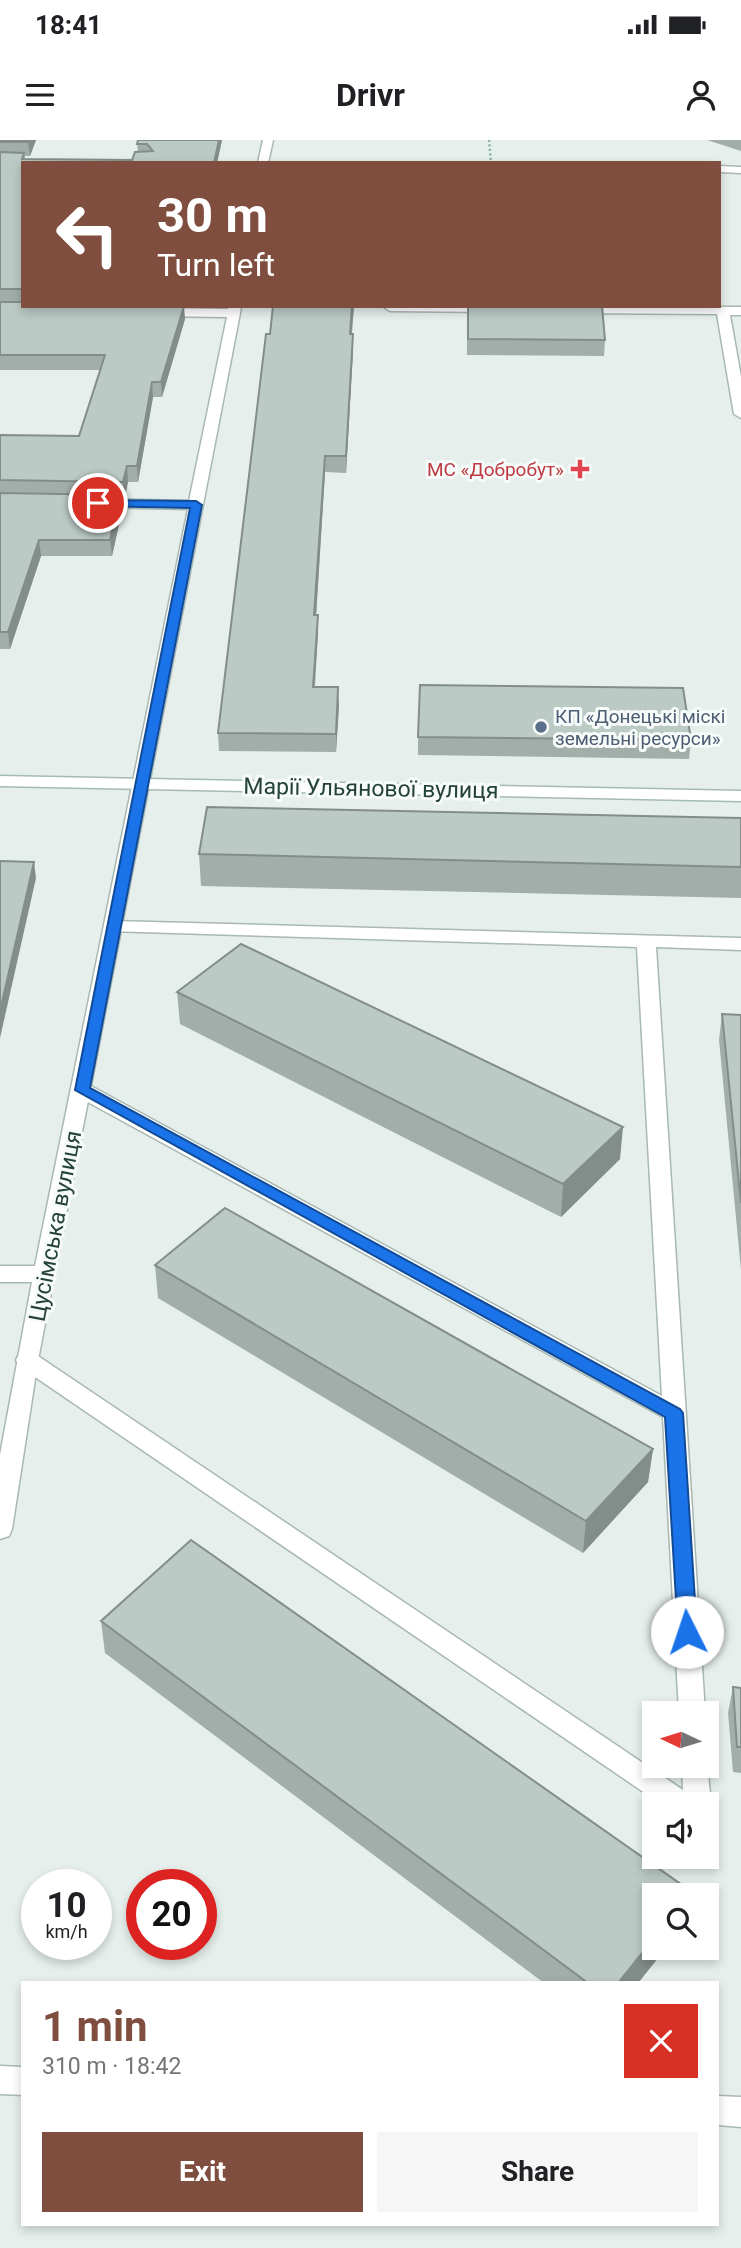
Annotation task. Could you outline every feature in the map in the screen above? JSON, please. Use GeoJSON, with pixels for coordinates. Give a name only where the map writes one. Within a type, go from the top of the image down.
{"type":"FeatureCollection","features":[{"type":"Feature","properties":{"kind":"street"},"geometry":{"type":"LineString","coordinates":[[263,161],[268,140]]}},
{"type":"Feature","properties":{"kind":"street"},"geometry":{"type":"LineString","coordinates":[[721,169],[741,170]]}},
{"type":"Feature","properties":{"kind":"street"},"geometry":{"type":"LineString","coordinates":[[446,308],[501,309]]}},
{"type":"Feature","properties":{"kind":"street"},"geometry":{"type":"LineString","coordinates":[[138,312],[234,309]]}},
{"type":"Feature","properties":{"kind":"street","name":"Цусімська вулиця"},"geometry":{"type":"LineString","coordinates":[[0,1529],[27,1360],[234,309]]}},
{"type":"Feature","properties":{"kind":"street"},"geometry":{"type":"LineString","coordinates":[[556,309],[741,311]]}},
{"type":"Feature","properties":{"kind":"street"},"geometry":{"type":"LineString","coordinates":[[723,310],[741,414]]}},
{"type":"Feature","properties":{"kind":"street"},"geometry":{"type":"LineString","coordinates":[[79,503],[196,505]]}},
{"type":"Feature","properties":{"kind":"street","name":"Марії Ульянової вулиця"},"geometry":{"type":"LineString","coordinates":[[0,782],[741,796]]}},
{"type":"Feature","properties":{"kind":"street"},"geometry":{"type":"LineString","coordinates":[[113,927],[741,944]]}},
{"type":"Feature","properties":{"kind":"street"},"geometry":{"type":"LineString","coordinates":[[646,941],[691,1701]]}},
{"type":"Feature","properties":{"kind":"street"},"geometry":{"type":"LineString","coordinates":[[82,1090],[674,1413]]}},
{"type":"Feature","properties":{"kind":"street"},"geometry":{"type":"LineString","coordinates":[[0,1274],[45,1274]]}},
{"type":"Feature","properties":{"kind":"street"},"geometry":{"type":"LineString","coordinates":[[27,1360],[664,1792]]}},
{"type":"Feature","properties":{"kind":"street"},"geometry":{"type":"LineString","coordinates":[[0,2080],[21,2081]]}},
{"type":"Feature","properties":{"kind":"street"},"geometry":{"type":"LineString","coordinates":[[719,2111],[741,2112]]}},
{"type":"Feature","properties":{"kind":"path"},"geometry":{"type":"LineString","coordinates":[[489,140],[491,161]]}},
{"type":"Feature","properties":{"kind":"building"},"geometry":{"type":"Polygon","coordinates":[[[0,140],[29,140],[0,142],[0,140]]]}},
{"type":"Feature","properties":{"kind":"building"},"geometry":{"type":"Polygon","coordinates":[[[138,140],[219,140],[214,161],[21,161],[21,289],[0,289],[0,152],[24,153],[22,159],[132,160],[135,152],[153,151],[147,144],[137,144],[138,140]]]}},
{"type":"Feature","properties":{"kind":"building"},"geometry":{"type":"Polygon","coordinates":[[[0,302],[21,302],[21,308],[183,308],[161,382],[152,382],[137,466],[127,466],[123,482],[0,480],[0,435],[79,436],[105,355],[0,355],[0,302]]]}},
{"type":"Feature","properties":{"kind":"building"},"geometry":{"type":"Polygon","coordinates":[[[273,308],[352,308],[350,334],[353,334],[346,456],[325,456],[314,615],[318,615],[313,687],[338,687],[336,734],[218,733],[266,334],[270,334],[273,308]]]}},
{"type":"Feature","properties":{"kind":"building"},"geometry":{"type":"Polygon","coordinates":[[[468,308],[602,308],[605,340],[468,339],[468,308]]]}},
{"type":"Feature","properties":{"kind":"building"},"geometry":{"type":"Polygon","coordinates":[[[0,493],[120,495],[110,540],[39,540],[8,632],[0,632],[0,493]]]}},
{"type":"Feature","properties":{"kind":"building"},"geometry":{"type":"Polygon","coordinates":[[[420,685],[683,688],[691,740],[418,737],[420,685]]]}},
{"type":"Feature","properties":{"kind":"building"},"geometry":{"type":"Polygon","coordinates":[[[207,807],[741,818],[741,867],[199,854],[207,807]]]}},
{"type":"Feature","properties":{"kind":"building"},"geometry":{"type":"Polygon","coordinates":[[[0,861],[34,862],[0,1011],[0,861]]]}},
{"type":"Feature","properties":{"kind":"building"},"geometry":{"type":"Polygon","coordinates":[[[241,944],[623,1127],[563,1184],[177,992],[241,944]]]}},
{"type":"Feature","properties":{"kind":"building"},"geometry":{"type":"Polygon","coordinates":[[[722,1014],[741,1015],[741,1203],[722,1014]]]}},
{"type":"Feature","properties":{"kind":"building"},"geometry":{"type":"Polygon","coordinates":[[[225,1208],[653,1449],[586,1521],[155,1265],[225,1208]]]}},
{"type":"Feature","properties":{"kind":"building"},"geometry":{"type":"Polygon","coordinates":[[[191,1540],[642,1857],[642,1869],[659,1869],[679,1883],[642,1883],[642,1953],[620,1981],[585,1981],[101,1621],[191,1540]]]}},
{"type":"Feature","properties":{"kind":"building"},"geometry":{"type":"Polygon","coordinates":[[[733,1687],[741,1688],[741,1747],[737,1747],[733,1687]]]}},
{"type":"Feature","properties":{"kind":"place","name":"МС «Добробут»"},"geometry":{"type":"Point","coordinates":[580,469]}},
{"type":"Feature","properties":{"kind":"place","name":"КП «Донецькі міскі земельні ресурси»"},"geometry":{"type":"Point","coordinates":[541,727]}},
{"type":"Feature","properties":{"kind":"route"},"geometry":{"type":"LineString","coordinates":[[98,503],[196,505],[82,1090],[674,1413],[687,1632]]}}]}
